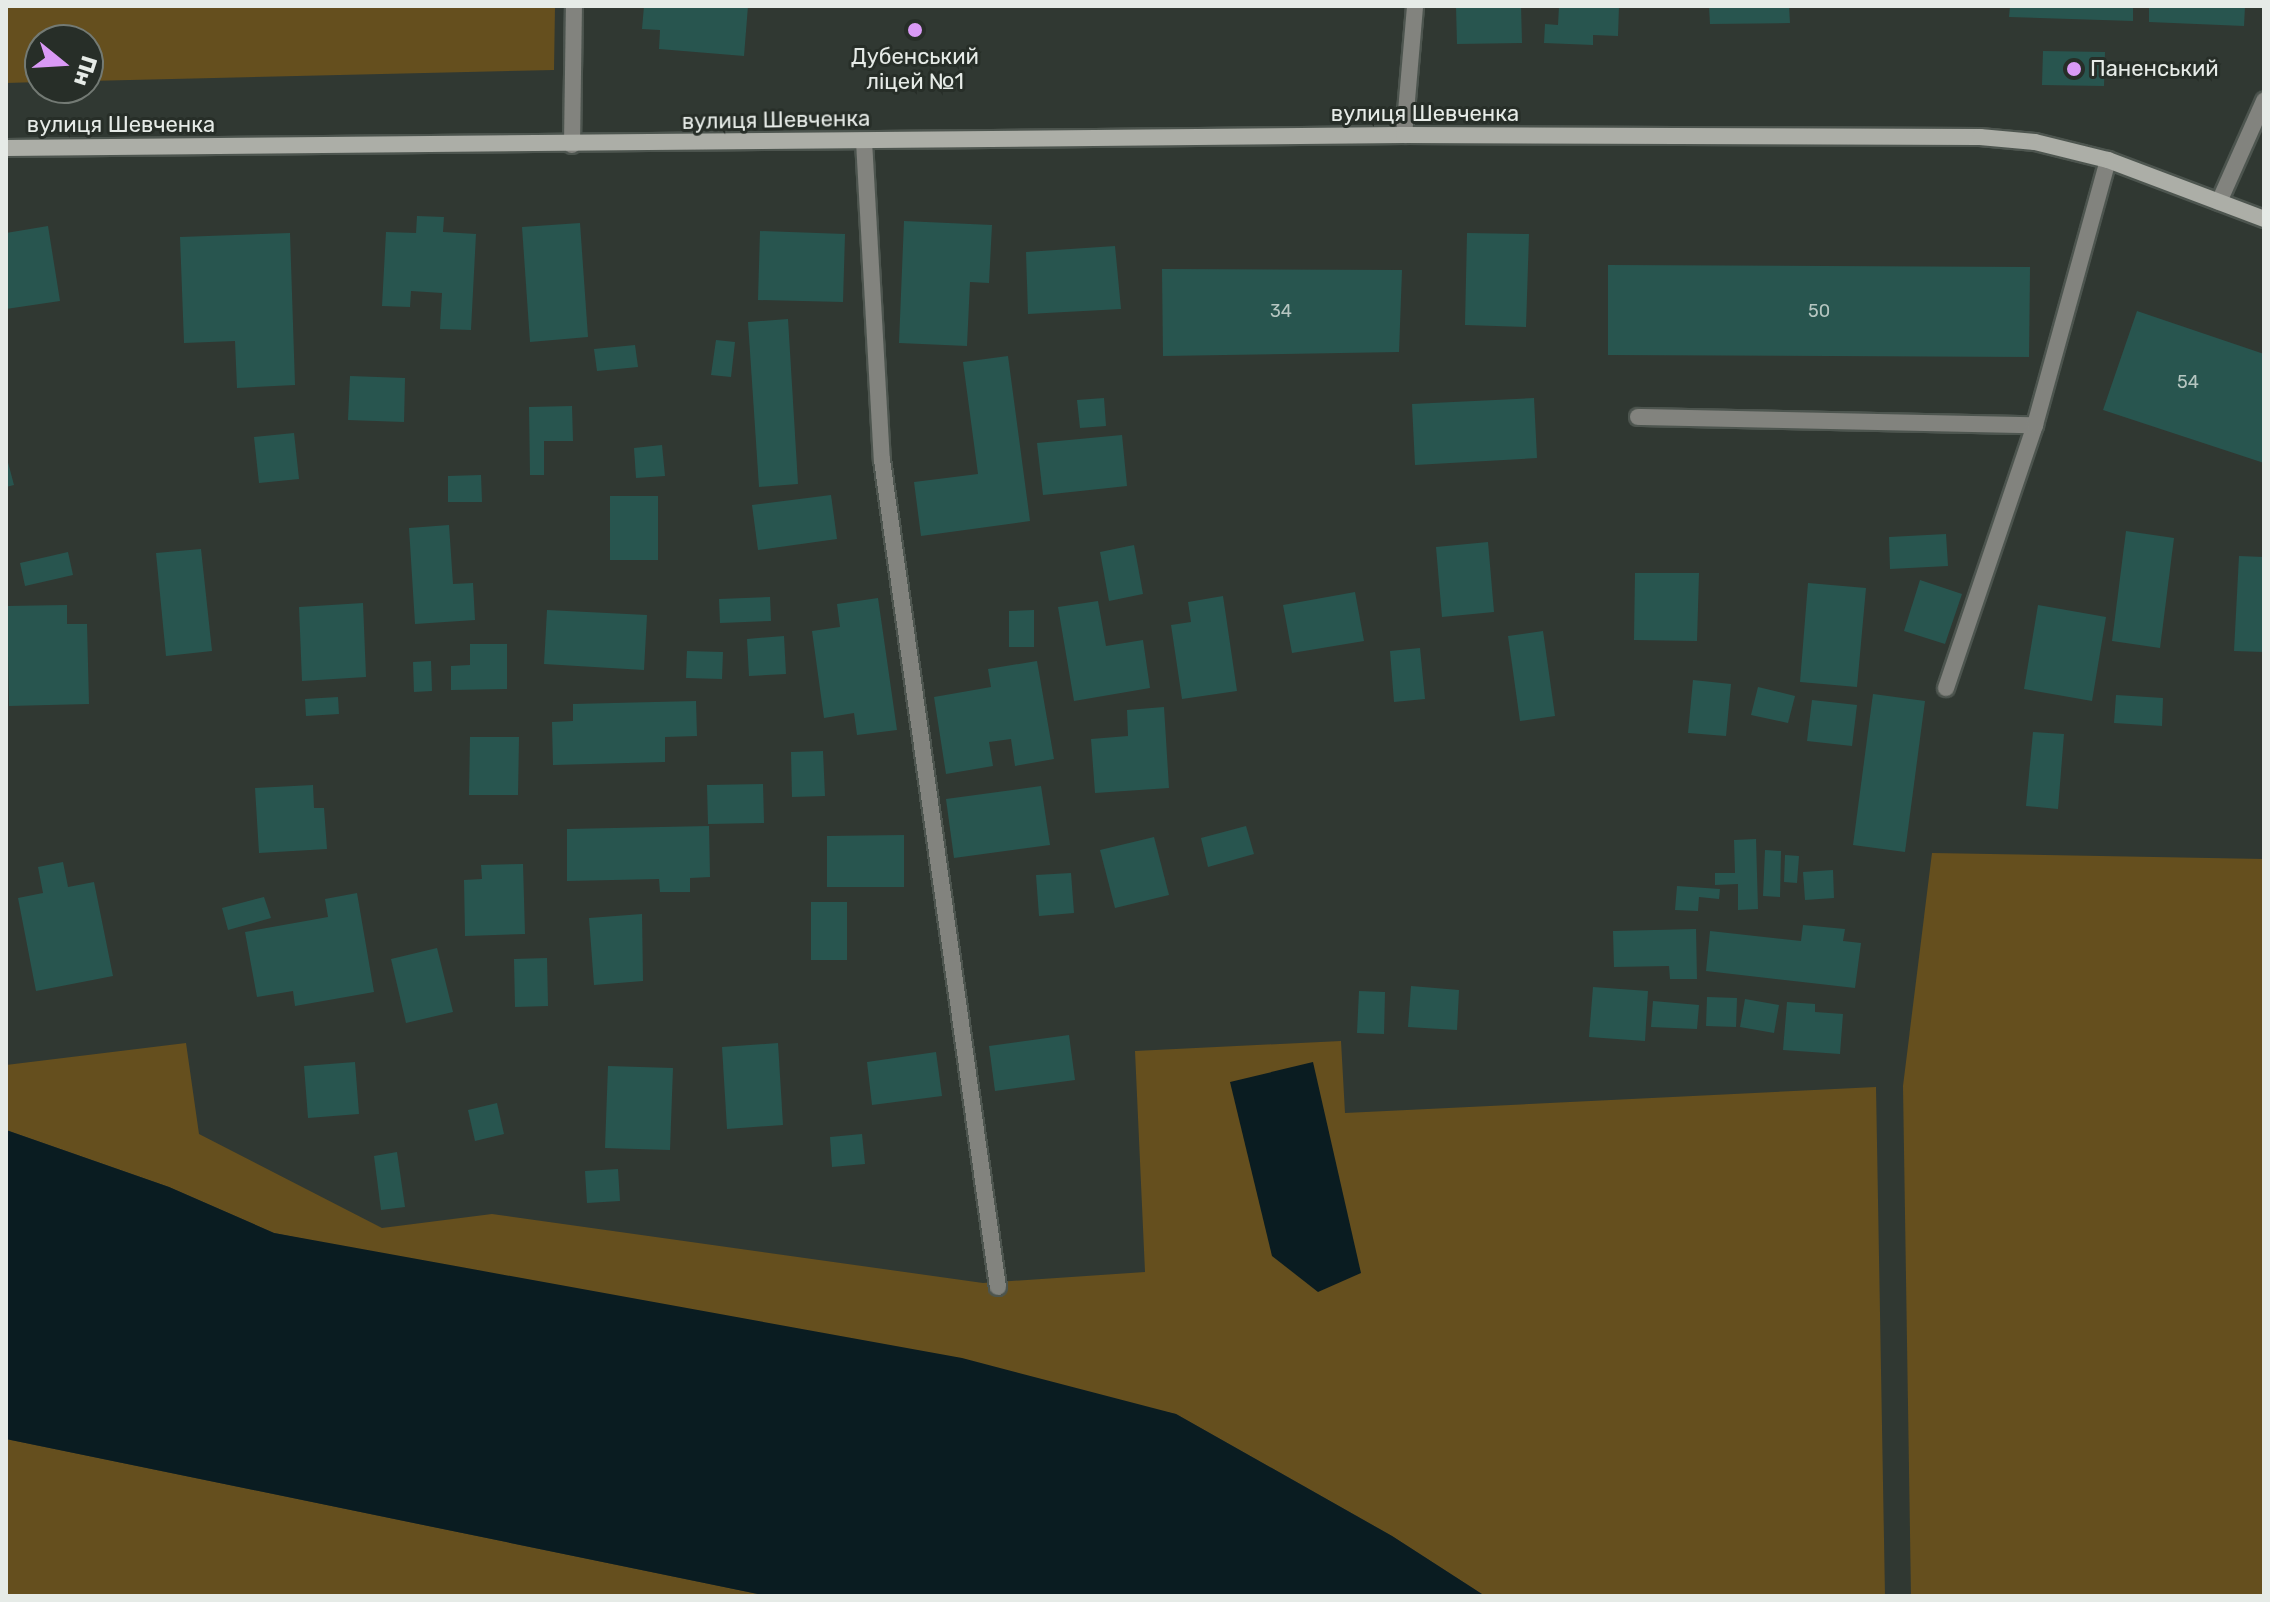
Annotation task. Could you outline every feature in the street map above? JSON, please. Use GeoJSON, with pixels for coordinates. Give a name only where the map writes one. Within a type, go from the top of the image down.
{"type":"FeatureCollection","features":[{"type":"Feature","properties":{"kind":"main road","name":"вулиця Шевченка"},"geometry":{"type":"LineString","coordinates":[[6,148],[1404,135],[1980,137],[2035,142],[2108,160],[2264,219]]}},
{"type":"Feature","properties":{"kind":"street"},"geometry":{"type":"LineString","coordinates":[[572,145],[574,6]]}},
{"type":"Feature","properties":{"kind":"street"},"geometry":{"type":"LineString","coordinates":[[1404,135],[1415,6]]}},
{"type":"Feature","properties":{"kind":"street"},"geometry":{"type":"LineString","coordinates":[[2219,202],[2264,101]]}},
{"type":"Feature","properties":{"kind":"street"},"geometry":{"type":"LineString","coordinates":[[864,141],[882,460],[998,1287]]}},
{"type":"Feature","properties":{"kind":"street"},"geometry":{"type":"LineString","coordinates":[[1946,688],[2035,425],[2108,160]]}},
{"type":"Feature","properties":{"kind":"street"},"geometry":{"type":"LineString","coordinates":[[1638,417],[2035,425]]}},
{"type":"Feature","properties":{"kind":"shaded area"},"geometry":{"type":"Polygon","coordinates":[[[6,6],[555,6],[554,70],[104,81],[104,24],[24,24],[24,82],[6,83],[6,6]]]}},
{"type":"Feature","properties":{"kind":"shaded area"},"geometry":{"type":"Polygon","coordinates":[[[1932,853],[2264,859],[2264,1596],[1911,1596],[1903,1086],[1932,853]]]}},
{"type":"Feature","properties":{"kind":"shaded area"},"geometry":{"type":"Polygon","coordinates":[[[1341,1041],[1345,1113],[1876,1087],[1885,1596],[1485,1596],[1392,1536],[1176,1414],[274,1233],[169,1187],[6,1130],[6,1065],[186,1043],[199,1134],[382,1228],[492,1214],[983,1283],[1145,1272],[1135,1051],[1341,1041]]]}},
{"type":"Feature","properties":{"kind":"shaded area"},"geometry":{"type":"Polygon","coordinates":[[[1313,1062],[1361,1273],[1318,1292],[1272,1256],[1230,1082],[1313,1062]]]}},
{"type":"Feature","properties":{"kind":"shaded area"},"geometry":{"type":"Polygon","coordinates":[[[6,1130],[169,1187],[274,1233],[962,1358],[1176,1414],[1392,1536],[1485,1596],[768,1596],[6,1439],[6,1130]]]}},
{"type":"Feature","properties":{"kind":"shaded area"},"geometry":{"type":"Polygon","coordinates":[[[6,1439],[768,1596],[6,1596],[6,1439]]]}},
{"type":"Feature","properties":{"kind":"building"},"geometry":{"type":"Polygon","coordinates":[[[644,6],[748,6],[744,56],[659,49],[660,30],[642,29],[644,6]]]}},
{"type":"Feature","properties":{"kind":"building"},"geometry":{"type":"Polygon","coordinates":[[[1456,6],[1521,6],[1522,43],[1457,44],[1456,6]]]}},
{"type":"Feature","properties":{"kind":"building"},"geometry":{"type":"Polygon","coordinates":[[[1559,6],[1619,6],[1618,36],[1593,35],[1593,45],[1544,43],[1545,24],[1558,25],[1559,6]]]}},
{"type":"Feature","properties":{"kind":"building"},"geometry":{"type":"Polygon","coordinates":[[[1709,6],[1789,6],[1790,23],[1710,24],[1709,6]]]}},
{"type":"Feature","properties":{"kind":"building"},"geometry":{"type":"Polygon","coordinates":[[[2010,6],[2133,6],[2133,21],[2009,17],[2010,6]]]}},
{"type":"Feature","properties":{"kind":"building"},"geometry":{"type":"Polygon","coordinates":[[[2149,6],[2245,6],[2244,26],[2149,22],[2149,6]]]}},
{"type":"Feature","properties":{"kind":"building","name":"Паненський"},"geometry":{"type":"Polygon","coordinates":[[[2043,51],[2105,52],[2104,86],[2042,85],[2043,51]]]}},
{"type":"Feature","properties":{"kind":"building"},"geometry":{"type":"Polygon","coordinates":[[[417,216],[444,217],[443,232],[476,234],[471,330],[440,329],[442,293],[411,291],[410,307],[382,306],[386,232],[416,233],[417,216]]]}},
{"type":"Feature","properties":{"kind":"building"},"geometry":{"type":"Polygon","coordinates":[[[904,221],[992,225],[989,283],[970,282],[967,346],[899,343],[904,221]]]}},
{"type":"Feature","properties":{"kind":"building"},"geometry":{"type":"Polygon","coordinates":[[[580,223],[588,337],[530,342],[522,227],[580,223]]]}},
{"type":"Feature","properties":{"kind":"building"},"geometry":{"type":"Polygon","coordinates":[[[48,226],[60,301],[6,309],[6,233],[48,226]]]}},
{"type":"Feature","properties":{"kind":"building"},"geometry":{"type":"Polygon","coordinates":[[[760,231],[845,234],[843,302],[758,300],[760,231]]]}},
{"type":"Feature","properties":{"kind":"building"},"geometry":{"type":"Polygon","coordinates":[[[290,233],[295,385],[237,388],[235,341],[184,343],[180,237],[290,233]]]}},
{"type":"Feature","properties":{"kind":"building"},"geometry":{"type":"Polygon","coordinates":[[[1467,233],[1529,234],[1526,327],[1465,325],[1467,233]]]}},
{"type":"Feature","properties":{"kind":"building"},"geometry":{"type":"Polygon","coordinates":[[[1115,246],[1121,309],[1028,314],[1026,252],[1115,246]]]}},
{"type":"Feature","properties":{"kind":"building"},"geometry":{"type":"Polygon","coordinates":[[[1608,265],[2030,267],[2029,357],[1608,355],[1608,265]]]}},
{"type":"Feature","properties":{"kind":"building"},"geometry":{"type":"Polygon","coordinates":[[[1162,269],[1402,270],[1399,352],[1163,356],[1162,269]]]}},
{"type":"Feature","properties":{"kind":"building"},"geometry":{"type":"Polygon","coordinates":[[[2137,311],[2264,354],[2264,463],[2103,410],[2137,311]]]}},
{"type":"Feature","properties":{"kind":"building"},"geometry":{"type":"Polygon","coordinates":[[[788,319],[798,484],[759,487],[748,322],[788,319]]]}},
{"type":"Feature","properties":{"kind":"building"},"geometry":{"type":"Polygon","coordinates":[[[716,340],[735,342],[731,377],[711,375],[716,340]]]}},
{"type":"Feature","properties":{"kind":"building"},"geometry":{"type":"Polygon","coordinates":[[[635,345],[638,367],[597,371],[594,349],[635,345]]]}},
{"type":"Feature","properties":{"kind":"building"},"geometry":{"type":"Polygon","coordinates":[[[1008,356],[1030,521],[921,536],[914,482],[978,474],[963,362],[1008,356]]]}},
{"type":"Feature","properties":{"kind":"building"},"geometry":{"type":"Polygon","coordinates":[[[350,376],[405,378],[404,422],[348,420],[350,376]]]}},
{"type":"Feature","properties":{"kind":"building"},"geometry":{"type":"Polygon","coordinates":[[[1104,398],[1106,426],[1080,428],[1077,400],[1104,398]]]}},
{"type":"Feature","properties":{"kind":"building"},"geometry":{"type":"Polygon","coordinates":[[[1534,398],[1537,458],[1415,465],[1412,404],[1534,398]]]}},
{"type":"Feature","properties":{"kind":"building"},"geometry":{"type":"Polygon","coordinates":[[[572,406],[573,441],[544,441],[544,475],[530,475],[529,407],[572,406]]]}},
{"type":"Feature","properties":{"kind":"building"},"geometry":{"type":"Polygon","coordinates":[[[294,433],[299,479],[259,483],[254,437],[294,433]]]}},
{"type":"Feature","properties":{"kind":"building"},"geometry":{"type":"Polygon","coordinates":[[[1122,435],[1127,486],[1043,495],[1037,443],[1122,435]]]}},
{"type":"Feature","properties":{"kind":"building"},"geometry":{"type":"Polygon","coordinates":[[[662,445],[665,476],[636,478],[634,448],[662,445]]]}},
{"type":"Feature","properties":{"kind":"building"},"geometry":{"type":"Polygon","coordinates":[[[6,455],[14,485],[6,487],[6,455]]]}},
{"type":"Feature","properties":{"kind":"building"},"geometry":{"type":"Polygon","coordinates":[[[481,475],[482,502],[448,502],[448,476],[481,475]]]}},
{"type":"Feature","properties":{"kind":"building"},"geometry":{"type":"Polygon","coordinates":[[[831,495],[837,539],[758,550],[752,505],[831,495]]]}},
{"type":"Feature","properties":{"kind":"building"},"geometry":{"type":"Polygon","coordinates":[[[610,496],[658,496],[658,560],[610,560],[610,496]]]}},
{"type":"Feature","properties":{"kind":"building"},"geometry":{"type":"Polygon","coordinates":[[[449,525],[453,584],[473,583],[475,620],[415,624],[409,528],[449,525]]]}},
{"type":"Feature","properties":{"kind":"building"},"geometry":{"type":"Polygon","coordinates":[[[2126,531],[2174,538],[2160,648],[2112,641],[2126,531]]]}},
{"type":"Feature","properties":{"kind":"building"},"geometry":{"type":"Polygon","coordinates":[[[1946,534],[1948,566],[1890,569],[1889,537],[1946,534]]]}},
{"type":"Feature","properties":{"kind":"building"},"geometry":{"type":"Polygon","coordinates":[[[1488,542],[1494,612],[1442,617],[1436,547],[1488,542]]]}},
{"type":"Feature","properties":{"kind":"building"},"geometry":{"type":"Polygon","coordinates":[[[1134,545],[1143,594],[1109,601],[1100,552],[1134,545]]]}},
{"type":"Feature","properties":{"kind":"building"},"geometry":{"type":"Polygon","coordinates":[[[201,549],[212,651],[166,656],[156,553],[201,549]]]}},
{"type":"Feature","properties":{"kind":"building"},"geometry":{"type":"Polygon","coordinates":[[[68,552],[73,575],[25,586],[20,563],[68,552]]]}},
{"type":"Feature","properties":{"kind":"building"},"geometry":{"type":"Polygon","coordinates":[[[2239,556],[2264,557],[2264,652],[2234,651],[2239,556]]]}},
{"type":"Feature","properties":{"kind":"building"},"geometry":{"type":"Polygon","coordinates":[[[1635,573],[1699,573],[1697,641],[1634,640],[1635,573]]]}},
{"type":"Feature","properties":{"kind":"building"},"geometry":{"type":"Polygon","coordinates":[[[1920,580],[1962,594],[1945,644],[1904,631],[1920,580]]]}},
{"type":"Feature","properties":{"kind":"building"},"geometry":{"type":"Polygon","coordinates":[[[1808,583],[1866,588],[1857,687],[1800,682],[1808,583]]]}},
{"type":"Feature","properties":{"kind":"building"},"geometry":{"type":"Polygon","coordinates":[[[1355,592],[1364,641],[1292,653],[1283,605],[1355,592]]]}},
{"type":"Feature","properties":{"kind":"building"},"geometry":{"type":"Polygon","coordinates":[[[1223,596],[1237,691],[1182,699],[1171,625],[1191,622],[1188,602],[1223,596]]]}},
{"type":"Feature","properties":{"kind":"building"},"geometry":{"type":"Polygon","coordinates":[[[770,597],[771,621],[720,623],[719,599],[770,597]]]}},
{"type":"Feature","properties":{"kind":"building"},"geometry":{"type":"Polygon","coordinates":[[[878,598],[897,730],[857,735],[854,713],[824,718],[812,631],[840,627],[837,604],[878,598]]]}},
{"type":"Feature","properties":{"kind":"building"},"geometry":{"type":"Polygon","coordinates":[[[1098,601],[1106,646],[1143,640],[1150,688],[1074,701],[1058,607],[1098,601]]]}},
{"type":"Feature","properties":{"kind":"building"},"geometry":{"type":"Polygon","coordinates":[[[363,603],[366,677],[302,681],[299,607],[363,603]]]}},
{"type":"Feature","properties":{"kind":"building"},"geometry":{"type":"Polygon","coordinates":[[[67,605],[67,624],[87,624],[89,704],[9,706],[7,606],[67,605]]]}},
{"type":"Feature","properties":{"kind":"building"},"geometry":{"type":"Polygon","coordinates":[[[2038,605],[2106,617],[2092,701],[2024,689],[2038,605]]]}},
{"type":"Feature","properties":{"kind":"building"},"geometry":{"type":"Polygon","coordinates":[[[547,610],[647,615],[644,670],[544,664],[547,610]]]}},
{"type":"Feature","properties":{"kind":"building"},"geometry":{"type":"Polygon","coordinates":[[[1034,610],[1034,647],[1009,647],[1009,611],[1034,610]]]}},
{"type":"Feature","properties":{"kind":"building"},"geometry":{"type":"Polygon","coordinates":[[[1543,631],[1555,716],[1520,721],[1508,636],[1543,631]]]}},
{"type":"Feature","properties":{"kind":"building"},"geometry":{"type":"Polygon","coordinates":[[[784,636],[786,674],[749,676],[747,639],[784,636]]]}},
{"type":"Feature","properties":{"kind":"building"},"geometry":{"type":"Polygon","coordinates":[[[470,644],[507,644],[507,689],[451,690],[451,666],[470,665],[470,644]]]}},
{"type":"Feature","properties":{"kind":"building"},"geometry":{"type":"Polygon","coordinates":[[[1420,648],[1425,699],[1394,702],[1390,651],[1420,648]]]}},
{"type":"Feature","properties":{"kind":"building"},"geometry":{"type":"Polygon","coordinates":[[[687,651],[723,652],[722,679],[686,678],[687,651]]]}},
{"type":"Feature","properties":{"kind":"building"},"geometry":{"type":"Polygon","coordinates":[[[431,661],[432,691],[414,692],[413,662],[431,661]]]}},
{"type":"Feature","properties":{"kind":"building"},"geometry":{"type":"Polygon","coordinates":[[[1037,661],[1054,759],[1015,766],[1011,739],[989,742],[993,766],[946,774],[934,697],[991,687],[988,669],[1037,661]]]}},
{"type":"Feature","properties":{"kind":"building"},"geometry":{"type":"Polygon","coordinates":[[[1693,680],[1731,684],[1726,736],[1688,733],[1693,680]]]}},
{"type":"Feature","properties":{"kind":"building"},"geometry":{"type":"Polygon","coordinates":[[[1758,687],[1795,696],[1788,723],[1751,715],[1758,687]]]}},
{"type":"Feature","properties":{"kind":"building"},"geometry":{"type":"Polygon","coordinates":[[[1873,694],[1925,701],[1905,852],[1853,845],[1873,694]]]}},
{"type":"Feature","properties":{"kind":"building"},"geometry":{"type":"Polygon","coordinates":[[[2116,695],[2163,698],[2162,726],[2114,723],[2116,695]]]}},
{"type":"Feature","properties":{"kind":"building"},"geometry":{"type":"Polygon","coordinates":[[[338,697],[339,714],[306,716],[305,699],[338,697]]]}},
{"type":"Feature","properties":{"kind":"building"},"geometry":{"type":"Polygon","coordinates":[[[1812,700],[1857,705],[1852,746],[1807,741],[1812,700]]]}},
{"type":"Feature","properties":{"kind":"building"},"geometry":{"type":"Polygon","coordinates":[[[696,701],[697,736],[665,737],[665,762],[553,765],[552,722],[573,721],[573,704],[696,701]]]}},
{"type":"Feature","properties":{"kind":"building"},"geometry":{"type":"Polygon","coordinates":[[[1164,707],[1169,788],[1095,793],[1091,739],[1128,736],[1127,710],[1164,707]]]}},
{"type":"Feature","properties":{"kind":"building"},"geometry":{"type":"Polygon","coordinates":[[[2033,732],[2064,734],[2058,809],[2026,806],[2033,732]]]}},
{"type":"Feature","properties":{"kind":"building"},"geometry":{"type":"Polygon","coordinates":[[[470,737],[519,737],[518,795],[469,795],[470,737]]]}},
{"type":"Feature","properties":{"kind":"building"},"geometry":{"type":"Polygon","coordinates":[[[823,751],[825,796],[792,797],[791,752],[823,751]]]}},
{"type":"Feature","properties":{"kind":"building"},"geometry":{"type":"Polygon","coordinates":[[[763,784],[764,823],[708,824],[707,785],[763,784]]]}},
{"type":"Feature","properties":{"kind":"building"},"geometry":{"type":"Polygon","coordinates":[[[313,785],[314,808],[324,808],[327,849],[259,853],[255,788],[313,785]]]}},
{"type":"Feature","properties":{"kind":"building"},"geometry":{"type":"Polygon","coordinates":[[[1041,786],[1050,845],[954,858],[946,799],[1041,786]]]}},
{"type":"Feature","properties":{"kind":"building"},"geometry":{"type":"Polygon","coordinates":[[[709,826],[710,877],[690,878],[690,892],[660,892],[659,879],[567,881],[567,829],[709,826]]]}},
{"type":"Feature","properties":{"kind":"building"},"geometry":{"type":"Polygon","coordinates":[[[1246,826],[1254,854],[1208,867],[1201,838],[1246,826]]]}},
{"type":"Feature","properties":{"kind":"building"},"geometry":{"type":"Polygon","coordinates":[[[904,835],[904,887],[827,887],[827,836],[904,835]]]}},
{"type":"Feature","properties":{"kind":"building"},"geometry":{"type":"Polygon","coordinates":[[[1154,837],[1169,895],[1115,908],[1100,850],[1154,837]]]}},
{"type":"Feature","properties":{"kind":"building"},"geometry":{"type":"Polygon","coordinates":[[[1756,839],[1758,909],[1738,910],[1738,884],[1715,885],[1715,873],[1735,873],[1734,840],[1756,839]]]}},
{"type":"Feature","properties":{"kind":"building"},"geometry":{"type":"Polygon","coordinates":[[[1765,850],[1781,851],[1780,897],[1763,896],[1765,850]]]}},
{"type":"Feature","properties":{"kind":"building"},"geometry":{"type":"Polygon","coordinates":[[[1785,855],[1799,856],[1797,883],[1784,882],[1785,855]]]}},
{"type":"Feature","properties":{"kind":"building"},"geometry":{"type":"Polygon","coordinates":[[[63,862],[68,887],[94,882],[113,976],[36,991],[18,898],[43,893],[38,867],[63,862]]]}},
{"type":"Feature","properties":{"kind":"building"},"geometry":{"type":"Polygon","coordinates":[[[523,864],[525,934],[465,936],[464,880],[482,879],[481,865],[523,864]]]}},
{"type":"Feature","properties":{"kind":"building"},"geometry":{"type":"Polygon","coordinates":[[[1833,870],[1834,898],[1805,900],[1803,872],[1833,870]]]}},
{"type":"Feature","properties":{"kind":"building"},"geometry":{"type":"Polygon","coordinates":[[[1071,873],[1074,913],[1039,916],[1036,875],[1071,873]]]}},
{"type":"Feature","properties":{"kind":"building"},"geometry":{"type":"Polygon","coordinates":[[[1677,886],[1720,889],[1719,899],[1699,897],[1698,911],[1675,910],[1677,886]]]}},
{"type":"Feature","properties":{"kind":"building"},"geometry":{"type":"Polygon","coordinates":[[[357,893],[374,992],[295,1006],[293,991],[257,997],[245,932],[328,917],[325,899],[357,893]]]}},
{"type":"Feature","properties":{"kind":"building"},"geometry":{"type":"Polygon","coordinates":[[[264,897],[271,918],[228,930],[222,908],[264,897]]]}},
{"type":"Feature","properties":{"kind":"building"},"geometry":{"type":"Polygon","coordinates":[[[811,902],[847,902],[847,960],[811,960],[811,902]]]}},
{"type":"Feature","properties":{"kind":"building"},"geometry":{"type":"Polygon","coordinates":[[[642,914],[643,981],[594,985],[589,918],[642,914]]]}},
{"type":"Feature","properties":{"kind":"building"},"geometry":{"type":"Polygon","coordinates":[[[1803,925],[1845,929],[1843,941],[1861,943],[1855,988],[1706,971],[1710,931],[1801,941],[1803,925]]]}},
{"type":"Feature","properties":{"kind":"building"},"geometry":{"type":"Polygon","coordinates":[[[1696,929],[1697,979],[1670,979],[1669,966],[1614,967],[1613,931],[1696,929]]]}},
{"type":"Feature","properties":{"kind":"building"},"geometry":{"type":"Polygon","coordinates":[[[437,948],[453,1012],[406,1023],[391,959],[437,948]]]}},
{"type":"Feature","properties":{"kind":"building"},"geometry":{"type":"Polygon","coordinates":[[[547,958],[548,1006],[515,1007],[514,959],[547,958]]]}},
{"type":"Feature","properties":{"kind":"building"},"geometry":{"type":"Polygon","coordinates":[[[1411,986],[1459,990],[1457,1030],[1408,1027],[1411,986]]]}},
{"type":"Feature","properties":{"kind":"building"},"geometry":{"type":"Polygon","coordinates":[[[1593,987],[1648,991],[1645,1041],[1589,1037],[1593,987]]]}},
{"type":"Feature","properties":{"kind":"building"},"geometry":{"type":"Polygon","coordinates":[[[1359,991],[1385,992],[1384,1034],[1357,1033],[1359,991]]]}},
{"type":"Feature","properties":{"kind":"building"},"geometry":{"type":"Polygon","coordinates":[[[1707,997],[1737,998],[1736,1027],[1706,1026],[1707,997]]]}},
{"type":"Feature","properties":{"kind":"building"},"geometry":{"type":"Polygon","coordinates":[[[1745,999],[1779,1005],[1774,1033],[1740,1027],[1745,999]]]}},
{"type":"Feature","properties":{"kind":"building"},"geometry":{"type":"Polygon","coordinates":[[[1653,1001],[1699,1005],[1697,1029],[1651,1027],[1653,1001]]]}},
{"type":"Feature","properties":{"kind":"building"},"geometry":{"type":"Polygon","coordinates":[[[1787,1002],[1815,1004],[1815,1012],[1843,1014],[1840,1054],[1783,1050],[1787,1002]]]}},
{"type":"Feature","properties":{"kind":"building"},"geometry":{"type":"Polygon","coordinates":[[[1069,1035],[1075,1080],[995,1091],[989,1046],[1069,1035]]]}},
{"type":"Feature","properties":{"kind":"building"},"geometry":{"type":"Polygon","coordinates":[[[778,1043],[783,1125],[727,1129],[722,1047],[778,1043]]]}},
{"type":"Feature","properties":{"kind":"building"},"geometry":{"type":"Polygon","coordinates":[[[936,1052],[942,1096],[872,1105],[867,1062],[936,1052]]]}},
{"type":"Feature","properties":{"kind":"building"},"geometry":{"type":"Polygon","coordinates":[[[355,1062],[359,1114],[308,1118],[304,1066],[355,1062]]]}},
{"type":"Feature","properties":{"kind":"building"},"geometry":{"type":"Polygon","coordinates":[[[608,1066],[673,1068],[670,1150],[605,1148],[608,1066]]]}},
{"type":"Feature","properties":{"kind":"building"},"geometry":{"type":"Polygon","coordinates":[[[497,1103],[504,1134],[475,1141],[468,1110],[497,1103]]]}},
{"type":"Feature","properties":{"kind":"building"},"geometry":{"type":"Polygon","coordinates":[[[862,1134],[865,1164],[832,1167],[830,1137],[862,1134]]]}},
{"type":"Feature","properties":{"kind":"building"},"geometry":{"type":"Polygon","coordinates":[[[397,1152],[405,1207],[381,1210],[374,1156],[397,1152]]]}},
{"type":"Feature","properties":{"kind":"building"},"geometry":{"type":"Polygon","coordinates":[[[618,1169],[620,1201],[587,1203],[585,1171],[618,1169]]]}},
{"type":"Feature","properties":{"kind":"place","name":"Дубенський ліцей №1"},"geometry":{"type":"Point","coordinates":[915,30]}},
{"type":"Feature","properties":{"kind":"place","name":"Паненський"},"geometry":{"type":"Point","coordinates":[2074,69]}}]}
